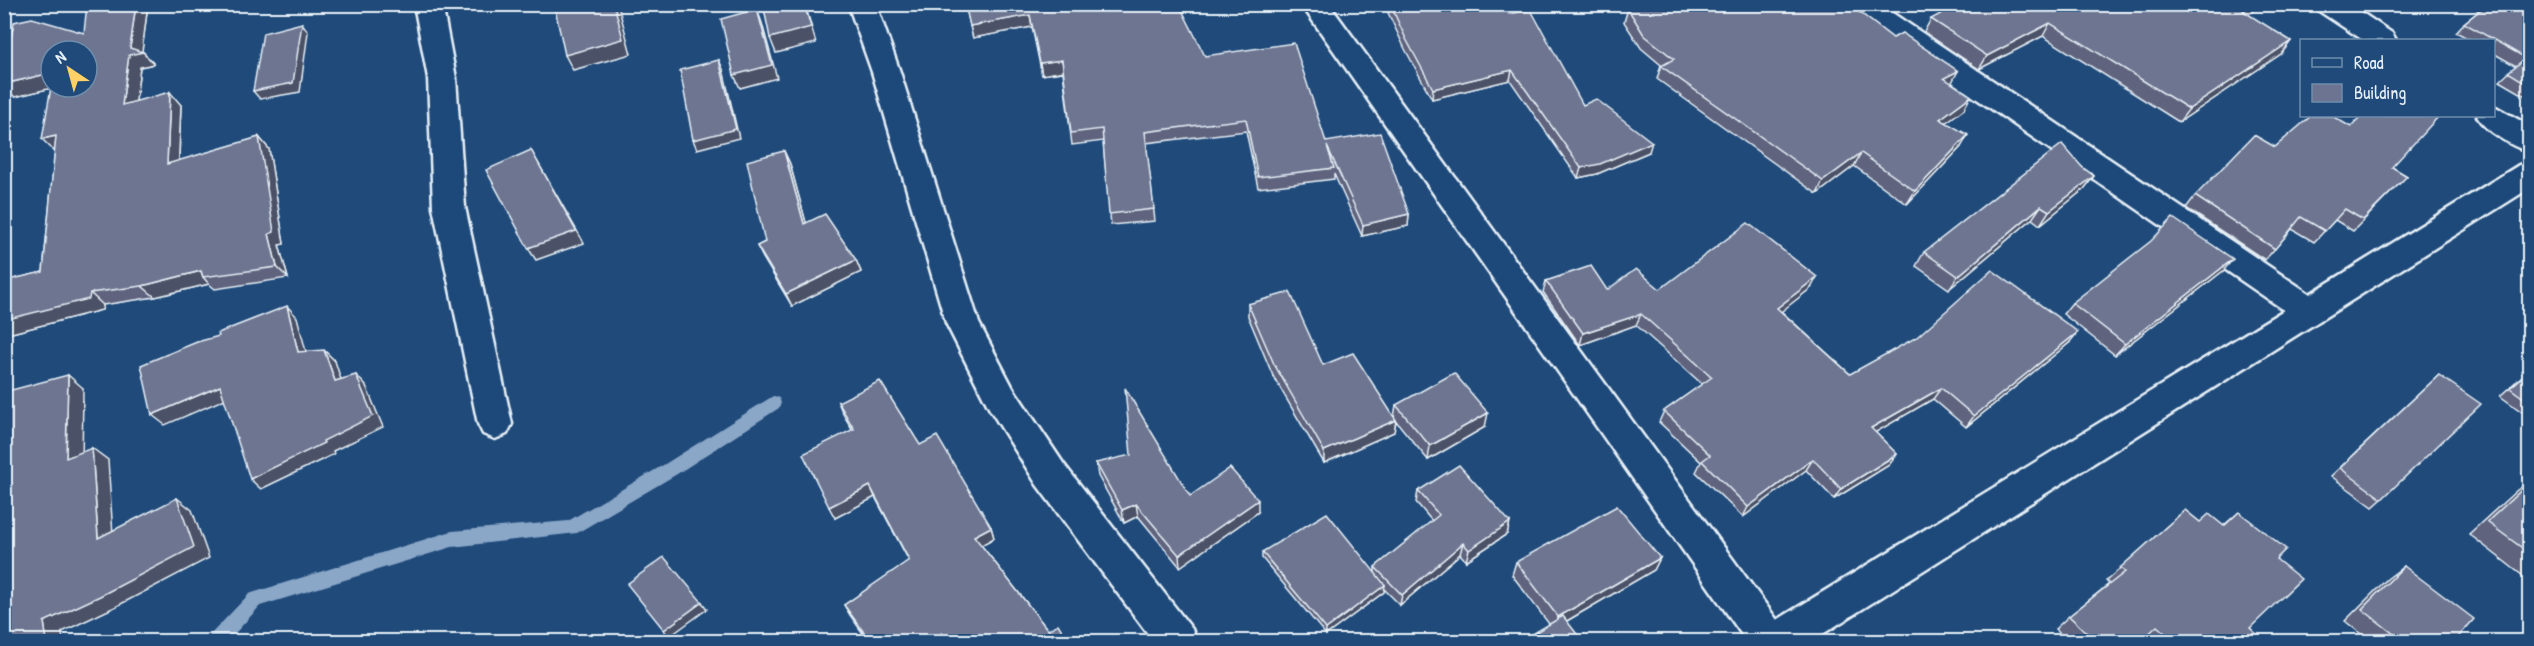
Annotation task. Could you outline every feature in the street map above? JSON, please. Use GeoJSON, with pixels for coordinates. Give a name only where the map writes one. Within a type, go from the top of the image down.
{"type":"FeatureCollection","features":[{"type":"Feature","properties":{"kind":"street"},"geometry":{"type":"LineString","coordinates":[[428,4],[442,78],[449,207],[495,424]]}},
{"type":"Feature","properties":{"kind":"street"},"geometry":{"type":"LineString","coordinates":[[862,4],[969,334],[1001,398],[1050,474],[1178,642]]}},
{"type":"Feature","properties":{"kind":"street"},"geometry":{"type":"LineString","coordinates":[[1314,4],[1772,642],[2036,482],[2529,173]]}},
{"type":"Feature","properties":{"kind":"street"},"geometry":{"type":"LineString","coordinates":[[1859,4],[2308,310]]}},
{"type":"Feature","properties":{"kind":"street"},"geometry":{"type":"LineString","coordinates":[[2329,4],[2381,39]]}},
{"type":"Feature","properties":{"kind":"street"},"geometry":{"type":"LineString","coordinates":[[2493,117],[2529,141]]}},
{"type":"Feature","properties":{"kind":"building"},"geometry":{"type":"Polygon","coordinates":[[[87,4],[136,4],[130,48],[143,52],[129,55],[122,105],[170,92],[167,164],[259,137],[274,232],[269,234],[277,267],[203,277],[201,271],[142,286],[90,293],[89,299],[4,320],[4,281],[43,272],[56,136],[42,139],[49,99],[99,99],[99,39],[39,39],[39,76],[4,84],[14,22],[32,18],[84,33],[87,4]]]}},
{"type":"Feature","properties":{"kind":"building"},"geometry":{"type":"Polygon","coordinates":[[[554,4],[614,4],[623,39],[565,55],[554,4]]]}},
{"type":"Feature","properties":{"kind":"building"},"geometry":{"type":"Polygon","coordinates":[[[763,4],[804,4],[811,27],[770,38],[763,4]]]}},
{"type":"Feature","properties":{"kind":"building"},"geometry":{"type":"Polygon","coordinates":[[[965,4],[1038,4],[1039,10],[1072,4],[1179,4],[1205,56],[1294,43],[1326,142],[1380,133],[1409,214],[1363,225],[1327,146],[1334,168],[1258,177],[1246,119],[1145,132],[1154,209],[1109,214],[1102,129],[1071,133],[1062,60],[1040,63],[1030,15],[970,26],[965,4]]]}},
{"type":"Feature","properties":{"kind":"building"},"geometry":{"type":"Polygon","coordinates":[[[1390,4],[1505,4],[1509,14],[1531,10],[1583,105],[1596,99],[1652,142],[1600,164],[1581,168],[1512,70],[1433,89],[1390,4]]]}},
{"type":"Feature","properties":{"kind":"building"},"geometry":{"type":"Polygon","coordinates":[[[1637,4],[1849,4],[1893,38],[1902,33],[1958,71],[1944,78],[1971,96],[1940,119],[1968,135],[1915,191],[1861,153],[1823,181],[1661,66],[1674,59],[1644,35],[1628,9],[1637,4]]]}},
{"type":"Feature","properties":{"kind":"building"},"geometry":{"type":"Polygon","coordinates":[[[1959,4],[2254,4],[2243,11],[2291,41],[2189,109],[2050,23],[1987,56],[1931,19],[1959,4]]]}},
{"type":"Feature","properties":{"kind":"building"},"geometry":{"type":"Polygon","coordinates":[[[2488,4],[2529,4],[2529,85],[2508,72],[2526,58],[2464,23],[2488,4]]]}},
{"type":"Feature","properties":{"kind":"building"},"geometry":{"type":"Polygon","coordinates":[[[757,9],[772,65],[734,75],[721,19],[757,9]]]}},
{"type":"Feature","properties":{"kind":"building"},"geometry":{"type":"Polygon","coordinates":[[[302,23],[293,83],[253,91],[263,33],[302,23]]]}},
{"type":"Feature","properties":{"kind":"building"},"geometry":{"type":"Polygon","coordinates":[[[719,60],[736,129],[693,140],[680,70],[719,60]]]}},
{"type":"Feature","properties":{"kind":"building"},"geometry":{"type":"Polygon","coordinates":[[[2310,117],[2334,117],[2351,127],[2361,117],[2438,117],[2392,167],[2407,176],[2363,220],[2345,209],[2325,231],[2301,217],[2275,249],[2195,196],[2254,135],[2275,147],[2310,117]]]}},
{"type":"Feature","properties":{"kind":"building"},"geometry":{"type":"Polygon","coordinates":[[[2062,144],[2082,167],[2094,176],[2049,211],[2041,206],[1958,276],[1924,252],[2062,144]]]}},
{"type":"Feature","properties":{"kind":"building"},"geometry":{"type":"Polygon","coordinates":[[[531,150],[576,231],[528,248],[486,170],[531,150]]]}},
{"type":"Feature","properties":{"kind":"building"},"geometry":{"type":"Polygon","coordinates":[[[784,151],[804,224],[825,214],[856,260],[786,294],[757,246],[765,242],[747,161],[784,151]]]}},
{"type":"Feature","properties":{"kind":"building"},"geometry":{"type":"Polygon","coordinates":[[[2173,218],[2233,259],[2125,344],[2072,303],[2151,241],[2173,218]]]}},
{"type":"Feature","properties":{"kind":"building"},"geometry":{"type":"Polygon","coordinates":[[[1748,223],[1817,277],[1777,308],[1850,374],[1917,337],[1992,270],[2078,332],[1974,416],[1941,388],[1871,428],[1897,454],[1841,489],[1813,459],[1748,507],[1702,461],[1710,455],[1664,411],[1712,377],[1641,314],[1583,333],[1546,281],[1591,266],[1607,290],[1636,269],[1660,289],[1748,223]]]}},
{"type":"Feature","properties":{"kind":"building"},"geometry":{"type":"Polygon","coordinates":[[[1290,292],[1323,365],[1353,353],[1396,420],[1324,451],[1274,364],[1248,304],[1290,292]]]}},
{"type":"Feature","properties":{"kind":"building"},"geometry":{"type":"Polygon","coordinates":[[[287,306],[298,352],[324,350],[335,381],[356,375],[373,416],[250,479],[220,386],[152,415],[141,365],[197,342],[219,336],[218,333],[287,306]]]}},
{"type":"Feature","properties":{"kind":"building"},"geometry":{"type":"Polygon","coordinates":[[[2529,371],[2529,402],[2510,388],[2529,371]]]}},
{"type":"Feature","properties":{"kind":"building"},"geometry":{"type":"Polygon","coordinates":[[[1454,373],[1488,413],[1430,446],[1396,405],[1454,373]]]}},
{"type":"Feature","properties":{"kind":"building"},"geometry":{"type":"Polygon","coordinates":[[[68,375],[66,458],[92,448],[98,538],[177,498],[194,547],[44,622],[47,642],[4,642],[4,524],[9,522],[6,446],[4,447],[4,392],[68,375]]]}},
{"type":"Feature","properties":{"kind":"building"},"geometry":{"type":"Polygon","coordinates":[[[2439,375],[2481,404],[2382,499],[2340,468],[2439,375]]]}},
{"type":"Feature","properties":{"kind":"building"},"geometry":{"type":"Polygon","coordinates":[[[880,381],[920,445],[937,436],[991,527],[974,536],[1048,630],[1058,624],[1069,642],[946,642],[942,633],[929,642],[871,642],[844,605],[909,560],[870,486],[829,507],[803,454],[854,429],[838,402],[880,381]]]}},
{"type":"Feature","properties":{"kind":"building"},"geometry":{"type":"Polygon","coordinates":[[[1125,388],[1190,496],[1230,468],[1258,500],[1179,555],[1136,504],[1122,510],[1096,463],[1131,455],[1125,388]]]}},
{"type":"Feature","properties":{"kind":"building"},"geometry":{"type":"Polygon","coordinates":[[[1459,465],[1510,522],[1469,550],[1463,543],[1402,595],[1375,567],[1439,515],[1418,491],[1459,465]]]}},
{"type":"Feature","properties":{"kind":"building"},"geometry":{"type":"Polygon","coordinates":[[[2529,483],[2529,553],[2487,522],[2529,483]]]}},
{"type":"Feature","properties":{"kind":"building"},"geometry":{"type":"Polygon","coordinates":[[[1617,506],[1660,558],[1558,617],[1516,562],[1617,506]]]}},
{"type":"Feature","properties":{"kind":"building"},"geometry":{"type":"Polygon","coordinates":[[[2185,510],[2200,522],[2209,514],[2224,526],[2239,512],[2286,549],[2276,559],[2301,579],[2250,628],[2265,642],[2175,642],[2157,626],[2140,642],[2077,642],[2087,633],[2069,616],[2125,572],[2120,568],[2185,510]]]}},
{"type":"Feature","properties":{"kind":"building"},"geometry":{"type":"Polygon","coordinates":[[[1327,513],[1385,585],[1326,629],[1262,552],[1327,513]]]}},
{"type":"Feature","properties":{"kind":"building"},"geometry":{"type":"Polygon","coordinates":[[[664,557],[702,602],[664,630],[627,584],[664,557]]]}},
{"type":"Feature","properties":{"kind":"building"},"geometry":{"type":"Polygon","coordinates":[[[2404,566],[2474,619],[2454,642],[2404,642],[2362,609],[2404,566]]]}},
{"type":"Feature","properties":{"kind":"building"},"geometry":{"type":"Polygon","coordinates":[[[1563,616],[1583,642],[1519,642],[1563,616]]]}},
{"type":"Feature","properties":{"kind":"waterway"},"geometry":{"type":"LineString","coordinates":[[215,642],[255,600],[452,539],[571,528],[671,469],[773,403]]}}]}
